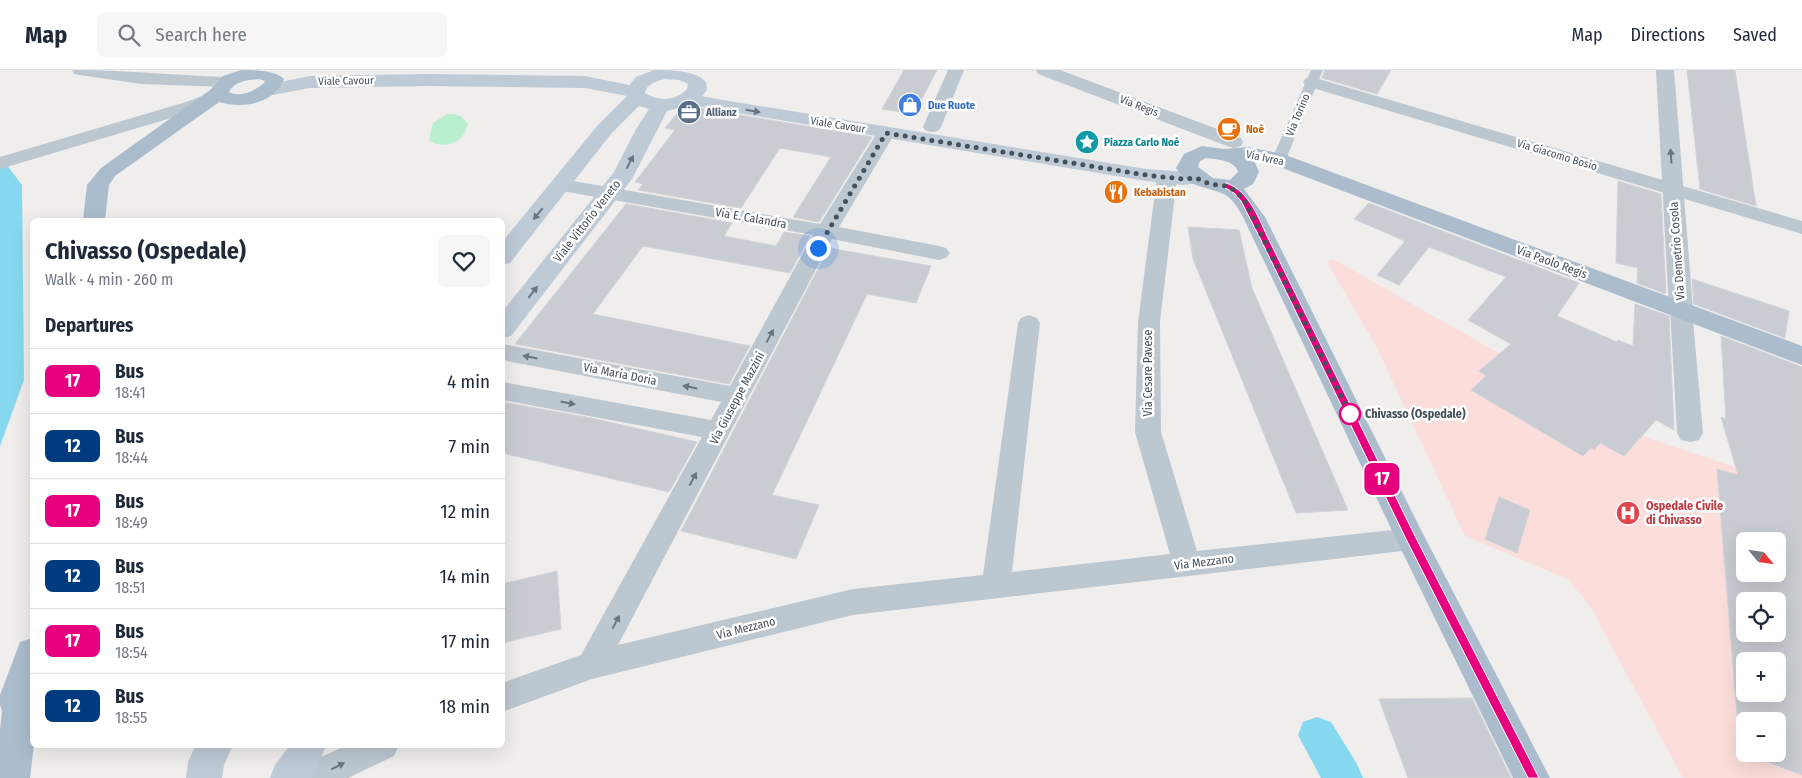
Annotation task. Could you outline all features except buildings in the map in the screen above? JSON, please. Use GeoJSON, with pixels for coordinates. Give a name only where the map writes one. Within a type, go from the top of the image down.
{"type":"FeatureCollection","features":[{"type":"Feature","properties":{"kind":"main road","name":"Viale Cavour"},"geometry":{"type":"LineString","coordinates":[[270,83],[319,71],[407,70]]}},
{"type":"Feature","properties":{"kind":"main road"},"geometry":{"type":"LineString","coordinates":[[445,70],[593,74],[651,82],[685,75],[694,89]]}},
{"type":"Feature","properties":{"kind":"main road"},"geometry":{"type":"LineString","coordinates":[[651,82],[643,101],[661,105],[680,102],[714,70]]}},
{"type":"Feature","properties":{"kind":"main road","name":"Viale Cavour"},"geometry":{"type":"LineString","coordinates":[[270,83],[428,80],[651,82]]}},
{"type":"Feature","properties":{"kind":"main road"},"geometry":{"type":"LineString","coordinates":[[505,254],[604,130],[651,82]]}},
{"type":"Feature","properties":{"kind":"main road"},"geometry":{"type":"LineString","coordinates":[[94,218],[98,185],[108,172],[130,155],[226,86],[256,96],[270,83]]}},
{"type":"Feature","properties":{"kind":"main road","name":"Viale Cavour"},"geometry":{"type":"LineString","coordinates":[[694,89],[932,127],[1063,143],[1141,156],[1176,159],[1193,168]]}},
{"type":"Feature","properties":{"kind":"main road","name":"Viale Cavour"},"geometry":{"type":"LineString","coordinates":[[694,89],[886,133],[1167,177],[1193,168]]}},
{"type":"Feature","properties":{"kind":"main road","name":"Viale Vittorio Veneto"},"geometry":{"type":"LineString","coordinates":[[505,326],[624,174],[645,131],[661,105]]}},
{"type":"Feature","properties":{"kind":"main road"},"geometry":{"type":"LineString","coordinates":[[1193,168],[1210,184],[1236,182],[1248,174],[1247,168],[1237,158],[1231,148]]}},
{"type":"Feature","properties":{"kind":"main road","name":"Via Ivrea"},"geometry":{"type":"LineString","coordinates":[[1193,168],[1202,152],[1231,148],[1278,159],[1302,170]]}},
{"type":"Feature","properties":{"kind":"main road","name":"Via Ivrea"},"geometry":{"type":"LineString","coordinates":[[1236,182],[1279,170],[1302,170]]}},
{"type":"Feature","properties":{"kind":"main road","name":"Via Paolo Regis"},"geometry":{"type":"LineString","coordinates":[[1302,170],[1681,309],[1802,356]]}},
{"type":"Feature","properties":{"kind":"main road"},"geometry":{"type":"LineString","coordinates":[[1236,182],[1236,191],[1244,200],[1411,539],[1532,778]]}},
{"type":"Feature","properties":{"kind":"main road"},"geometry":{"type":"LineString","coordinates":[[0,731],[28,668]]}},
{"type":"Feature","properties":{"kind":"main road"},"geometry":{"type":"LineString","coordinates":[[12,778],[28,668]]}},
{"type":"Feature","properties":{"kind":"street"},"geometry":{"type":"LineString","coordinates":[[80,70],[141,80],[226,86]]}},
{"type":"Feature","properties":{"kind":"street"},"geometry":{"type":"LineString","coordinates":[[932,127],[956,70]]}},
{"type":"Feature","properties":{"kind":"street","name":"Via Regis"},"geometry":{"type":"LineString","coordinates":[[1044,70],[1231,148]]}},
{"type":"Feature","properties":{"kind":"street","name":"Via Demetrio Cosola"},"geometry":{"type":"LineString","coordinates":[[1666,70],[1690,433]]}},
{"type":"Feature","properties":{"kind":"street","name":"Via Giacomo Bosio"},"geometry":{"type":"LineString","coordinates":[[1314,76],[1673,190],[1802,228]]}},
{"type":"Feature","properties":{"kind":"street","name":"Via Torino"},"geometry":{"type":"LineString","coordinates":[[1278,159],[1314,76]]}},
{"type":"Feature","properties":{"kind":"street"},"geometry":{"type":"LineString","coordinates":[[0,164],[22,156],[127,129],[192,106],[226,86]]}},
{"type":"Feature","properties":{"kind":"street"},"geometry":{"type":"LineString","coordinates":[[127,129],[138,136],[156,137]]}},
{"type":"Feature","properties":{"kind":"street"},"geometry":{"type":"LineString","coordinates":[[127,129],[133,146],[130,155]]}},
{"type":"Feature","properties":{"kind":"street","name":"Via Giuseppe Mazzini"},"geometry":{"type":"LineString","coordinates":[[592,665],[826,231],[886,133]]}},
{"type":"Feature","properties":{"kind":"street","name":"Via Cesare Pavese"},"geometry":{"type":"LineString","coordinates":[[1167,177],[1149,322],[1148,432],[1187,564]]}},
{"type":"Feature","properties":{"kind":"street","name":"Via E. Calandra"},"geometry":{"type":"LineString","coordinates":[[562,185],[826,231],[939,253]]}},
{"type":"Feature","properties":{"kind":"street"},"geometry":{"type":"LineString","coordinates":[[996,586],[1029,323]]}},
{"type":"Feature","properties":{"kind":"street","name":"Via Maria Doria"},"geometry":{"type":"LineString","coordinates":[[505,353],[737,396]]}},
{"type":"Feature","properties":{"kind":"street"},"geometry":{"type":"LineString","coordinates":[[505,392],[719,431]]}},
{"type":"Feature","properties":{"kind":"street","name":"Via Mezzano"},"geometry":{"type":"LineString","coordinates":[[505,697],[592,665],[853,602],[1411,539]]}},
{"type":"Feature","properties":{"kind":"street"},"geometry":{"type":"LineString","coordinates":[[295,769],[307,776],[319,774],[376,748]]}},
{"type":"Feature","properties":{"kind":"shaded area","name":"Ospedale Civile di Chivasso"},"geometry":{"type":"Polygon","coordinates":[[[1333,259],[1650,439],[1802,489],[1802,778],[1683,778],[1591,608],[1568,579],[1465,536],[1376,346],[1327,262],[1333,259]]]}},
{"type":"Feature","properties":{"kind":"green space"},"geometry":{"type":"Polygon","coordinates":[[[447,114],[462,117],[468,124],[461,138],[448,144],[436,144],[429,140],[433,123],[447,114]]]}},
{"type":"Feature","properties":{"kind":"water"},"geometry":{"type":"Polygon","coordinates":[[[0,156],[22,185],[24,380],[0,446],[0,156]]]}},
{"type":"Feature","properties":{"kind":"waterway"},"geometry":{"type":"LineString","coordinates":[[1317,735],[1343,778]]}},
{"type":"Feature","properties":{"kind":"bus line","name":"17"},"geometry":{"type":"LineString","coordinates":[[1226,186],[1236,191],[1244,200],[1265,240],[1411,539],[1532,778]]}},
{"type":"Feature","properties":{"kind":"place","name":"Due Ruote"},"geometry":{"type":"Point","coordinates":[910,105]}},
{"type":"Feature","properties":{"kind":"place","name":"Allianz"},"geometry":{"type":"Point","coordinates":[689,112]}},
{"type":"Feature","properties":{"kind":"place","name":"Noè"},"geometry":{"type":"Point","coordinates":[1229,129]}},
{"type":"Feature","properties":{"kind":"place","name":"Piazza Carlo Noè"},"geometry":{"type":"Point","coordinates":[1087,142]}},
{"type":"Feature","properties":{"kind":"place","name":"Kebabistan"},"geometry":{"type":"Point","coordinates":[1116,192]}},
{"type":"Feature","properties":{"kind":"place","name":"Chivasso (Ospedale)"},"geometry":{"type":"Point","coordinates":[1350,414]}},
{"type":"Feature","properties":{"kind":"place","name":"Ospedale Civile di Chivasso"},"geometry":{"type":"Point","coordinates":[1628,513]}},
{"type":"Feature","properties":{"kind":"route"},"geometry":{"type":"LineString","coordinates":[[818,248],[826,231],[886,133],[1146,175],[1182,179],[1196,178],[1202,182],[1226,186],[1236,191],[1244,200],[1350,414]]}}]}
